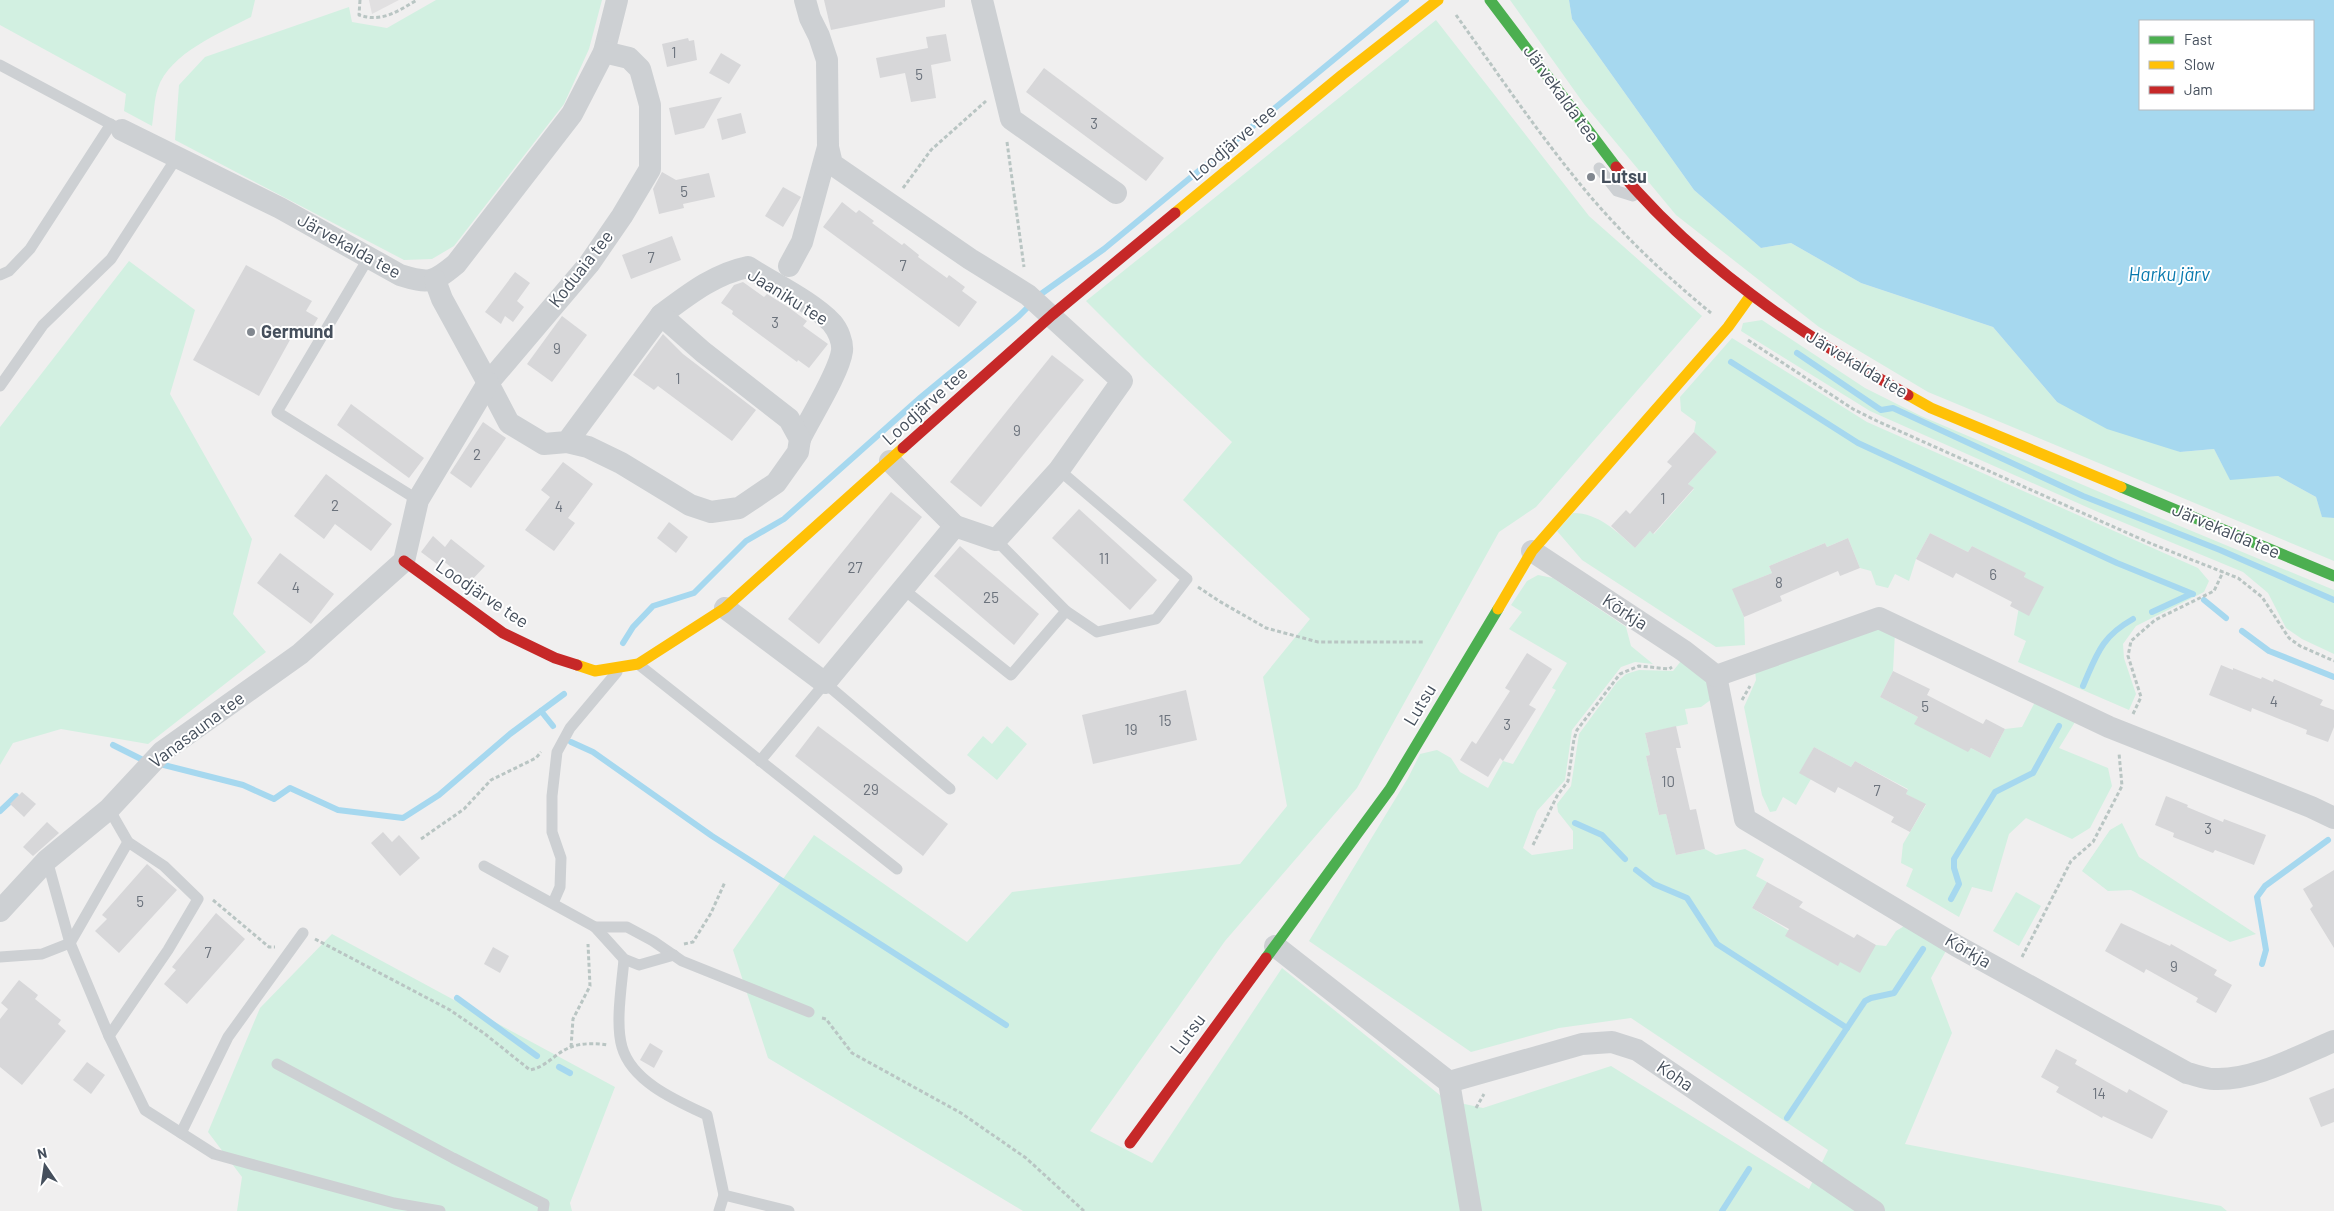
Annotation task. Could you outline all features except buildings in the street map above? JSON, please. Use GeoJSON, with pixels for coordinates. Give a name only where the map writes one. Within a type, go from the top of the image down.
{"type":"FeatureCollection","features":[{"type":"Feature","properties":{"kind":"street"},"geometry":{"type":"LineString","coordinates":[[404,560],[418,500],[488,383],[442,299],[435,280],[456,264],[572,114],[604,52],[617,0]]}},
{"type":"Feature","properties":{"kind":"street"},"geometry":{"type":"LineString","coordinates":[[805,0],[810,18],[819,36],[827,60],[828,147],[832,164],[1042,307],[1122,381],[1059,470],[996,540],[956,526],[890,461]]}},
{"type":"Feature","properties":{"kind":"street"},"geometry":{"type":"LineString","coordinates":[[982,0],[1010,119],[1116,193]]}},
{"type":"Feature","properties":{"kind":"street","name":"Loodjärve tee"},"geometry":{"type":"LineString","coordinates":[[404,560],[503,633],[555,658],[595,672],[638,664],[725,608],[890,461],[1042,307],[1438,0]]}},
{"type":"Feature","properties":{"kind":"street","name":"Järvekalda tee"},"geometry":{"type":"LineString","coordinates":[[1490,0],[1610,160],[1644,199],[1674,229],[1752,295],[1813,338],[1879,379],[1931,408],[2334,576]]}},
{"type":"Feature","properties":{"kind":"street","name":"Koduaia tee"},"geometry":{"type":"LineString","coordinates":[[488,383],[589,264],[622,216],[650,169],[650,105],[640,69],[630,58],[604,52]]}},
{"type":"Feature","properties":{"kind":"street","name":"Järvekalda tee"},"geometry":{"type":"LineString","coordinates":[[117,127],[280,208],[400,275],[418,281],[435,280]]}},
{"type":"Feature","properties":{"kind":"street"},"geometry":{"type":"LineString","coordinates":[[789,266],[802,242],[828,147]]}},
{"type":"Feature","properties":{"kind":"street","name":"Jaaniku tee"},"geometry":{"type":"LineString","coordinates":[[488,383],[509,423],[544,444],[567,442],[588,446],[621,463],[690,505],[712,512],[739,508],[776,483],[798,452],[800,438],[835,370],[842,351],[840,336],[832,324],[811,307],[748,267],[734,270],[701,286],[660,315],[567,442]]}},
{"type":"Feature","properties":{"kind":"street","name":"Lutsu"},"geometry":{"type":"LineString","coordinates":[[1130,1143],[1390,789],[1532,551],[1728,327],[1752,295]]}},
{"type":"Feature","properties":{"kind":"street"},"geometry":{"type":"LineString","coordinates":[[660,315],[703,352],[789,419],[800,438]]}},
{"type":"Feature","properties":{"kind":"street"},"geometry":{"type":"LineString","coordinates":[[725,608],[825,683],[956,526]]}},
{"type":"Feature","properties":{"kind":"street","name":"Kõrkja"},"geometry":{"type":"LineString","coordinates":[[1532,551],[1684,651],[1716,676],[1745,819],[1957,946],[2188,1073],[2211,1080],[2232,1079],[2251,1075],[2334,1041]]}},
{"type":"Feature","properties":{"kind":"street","name":"Vanasauna tee"},"geometry":{"type":"LineString","coordinates":[[0,910],[46,860],[109,809],[162,752],[300,654],[404,560]]}},
{"type":"Feature","properties":{"kind":"street"},"geometry":{"type":"LineString","coordinates":[[1716,676],[1879,618],[2109,726],[2334,818]]}},
{"type":"Feature","properties":{"kind":"street"},"geometry":{"type":"LineString","coordinates":[[1275,946],[1448,1082],[1471,1211]]}},
{"type":"Feature","properties":{"kind":"street","name":"Koha"},"geometry":{"type":"LineString","coordinates":[[1448,1082],[1582,1044],[1612,1042],[1637,1050],[1874,1211]]}},
{"type":"Feature","properties":{"kind":"lane"},"geometry":{"type":"LineString","coordinates":[[0,64],[117,127],[30,249],[9,271],[0,275]]}},
{"type":"Feature","properties":{"kind":"lane"},"geometry":{"type":"LineString","coordinates":[[1579,119],[1584,142]]}},
{"type":"Feature","properties":{"kind":"lane"},"geometry":{"type":"LineString","coordinates":[[1590,155],[1617,191],[1644,199]]}},
{"type":"Feature","properties":{"kind":"lane"},"geometry":{"type":"LineString","coordinates":[[0,386],[43,325],[111,259],[177,157]]}},
{"type":"Feature","properties":{"kind":"lane"},"geometry":{"type":"LineString","coordinates":[[369,257],[277,412],[418,500]]}},
{"type":"Feature","properties":{"kind":"lane"},"geometry":{"type":"LineString","coordinates":[[996,540],[1066,611],[1097,632],[1156,619],[1187,579],[1059,470]]}},
{"type":"Feature","properties":{"kind":"lane"},"geometry":{"type":"LineString","coordinates":[[903,589],[1011,675],[1066,611]]}},
{"type":"Feature","properties":{"kind":"lane"},"geometry":{"type":"LineString","coordinates":[[638,664],[897,869]]}},
{"type":"Feature","properties":{"kind":"lane"},"geometry":{"type":"LineString","coordinates":[[553,903],[560,887],[561,858],[552,832],[552,796],[557,752],[566,736],[622,667]]}},
{"type":"Feature","properties":{"kind":"lane"},"geometry":{"type":"LineString","coordinates":[[760,761],[825,683],[950,788]]}},
{"type":"Feature","properties":{"kind":"lane"},"geometry":{"type":"LineString","coordinates":[[109,809],[128,842],[164,866],[198,898],[168,950],[109,1036]]}},
{"type":"Feature","properties":{"kind":"lane"},"geometry":{"type":"LineString","coordinates":[[0,957],[42,954],[70,943],[128,842]]}},
{"type":"Feature","properties":{"kind":"lane"},"geometry":{"type":"LineString","coordinates":[[46,860],[70,943],[109,1036],[145,1110],[214,1154],[394,1203],[440,1211]]}},
{"type":"Feature","properties":{"kind":"lane"},"geometry":{"type":"LineString","coordinates":[[484,866],[591,925],[624,958],[639,965],[669,952]]}},
{"type":"Feature","properties":{"kind":"lane"},"geometry":{"type":"LineString","coordinates":[[591,925],[627,927],[682,961],[808,1012]]}},
{"type":"Feature","properties":{"kind":"lane"},"geometry":{"type":"LineString","coordinates":[[180,1133],[228,1037],[303,933]]}},
{"type":"Feature","properties":{"kind":"lane"},"geometry":{"type":"LineString","coordinates":[[624,958],[620,1010],[622,1048],[638,1074],[666,1096],[707,1115],[724,1195],[719,1211]]}},
{"type":"Feature","properties":{"kind":"lane"},"geometry":{"type":"LineString","coordinates":[[277,1064],[453,1158],[544,1204],[543,1211]]}},
{"type":"Feature","properties":{"kind":"lane"},"geometry":{"type":"LineString","coordinates":[[724,1195],[789,1211]]}},
{"type":"Feature","properties":{"kind":"path"},"geometry":{"type":"LineString","coordinates":[[360,0],[359,15],[375,19],[388,16],[417,0]]}},
{"type":"Feature","properties":{"kind":"path"},"geometry":{"type":"LineString","coordinates":[[891,205],[931,150],[986,101],[1004,91]]}},
{"type":"Feature","properties":{"kind":"path"},"geometry":{"type":"LineString","coordinates":[[1010,119],[1006,147],[1042,307]]}},
{"type":"Feature","properties":{"kind":"path"},"geometry":{"type":"LineString","coordinates":[[1187,579],[1218,602],[1266,628],[1318,642],[1424,642]]}},
{"type":"Feature","properties":{"kind":"path"},"geometry":{"type":"LineString","coordinates":[[1534,845],[1557,796],[1568,781],[1577,730],[1620,674],[1638,666],[1669,669],[1676,664],[1684,651]]}},
{"type":"Feature","properties":{"kind":"path"},"geometry":{"type":"LineString","coordinates":[[1740,706],[1753,677],[1749,664]]}},
{"type":"Feature","properties":{"kind":"path"},"geometry":{"type":"LineString","coordinates":[[421,839],[464,809],[491,780],[536,758],[546,745],[566,736]]}},
{"type":"Feature","properties":{"kind":"path"},"geometry":{"type":"LineString","coordinates":[[669,952],[693,942],[711,913],[725,882]]}},
{"type":"Feature","properties":{"kind":"path"},"geometry":{"type":"LineString","coordinates":[[198,898],[213,899],[269,947],[292,948]]}},
{"type":"Feature","properties":{"kind":"path"},"geometry":{"type":"LineString","coordinates":[[571,1047],[573,1019],[590,986],[591,925]]}},
{"type":"Feature","properties":{"kind":"path"},"geometry":{"type":"LineString","coordinates":[[303,933],[338,949],[450,1010],[485,1034],[530,1070],[540,1068],[571,1047],[599,1043],[622,1048]]}},
{"type":"Feature","properties":{"kind":"path"},"geometry":{"type":"LineString","coordinates":[[2013,953],[2029,962]]}},
{"type":"Feature","properties":{"kind":"path"},"geometry":{"type":"LineString","coordinates":[[808,1012],[826,1019],[852,1053],[961,1113],[1026,1158],[1084,1211]]}},
{"type":"Feature","properties":{"kind":"shaded area"},"geometry":{"type":"Polygon","coordinates":[[[369,0],[399,0],[372,14],[369,0]]]}},
{"type":"Feature","properties":{"kind":"green space"},"geometry":{"type":"Polygon","coordinates":[[[0,0],[255,0],[251,17],[197,45],[173,64],[158,88],[152,126],[124,111],[126,94],[0,25],[0,0]]]}},
{"type":"Feature","properties":{"kind":"green space"},"geometry":{"type":"Polygon","coordinates":[[[436,0],[602,0],[589,49],[564,104],[454,246],[432,259],[404,260],[175,140],[179,85],[205,57],[349,7],[352,22],[387,28],[436,0]]]}},
{"type":"Feature","properties":{"kind":"green space"},"geometry":{"type":"Polygon","coordinates":[[[1510,0],[1569,0],[1572,19],[1694,190],[1761,248],[1791,243],[1861,283],[1993,327],[2057,402],[2180,452],[2214,449],[2230,479],[2278,476],[2316,497],[2322,516],[2334,518],[2334,561],[1928,392],[1819,327],[1676,215],[1584,104],[1510,0]]]}},
{"type":"Feature","properties":{"kind":"green space"},"geometry":{"type":"Polygon","coordinates":[[[1436,20],[1589,216],[1702,316],[1536,507],[1499,532],[1357,788],[1225,941],[1090,1131],[1152,1163],[1282,968],[1446,1100],[1483,1108],[1611,1066],[1809,1189],[1828,1150],[1631,1018],[1559,1028],[1471,1052],[1309,941],[1408,778],[1420,754],[1437,750],[1451,758],[1460,772],[1488,788],[1503,761],[1513,764],[1556,690],[1552,688],[1567,663],[1509,629],[1522,612],[1511,605],[1527,581],[1538,575],[1553,578],[1626,627],[1631,646],[1653,664],[1635,662],[1621,667],[1572,730],[1565,780],[1537,811],[1523,848],[1532,855],[1573,849],[1573,831],[1558,812],[1557,804],[1571,786],[1579,734],[1617,682],[1626,674],[1639,670],[1673,671],[1681,661],[1706,679],[1712,699],[1701,707],[1685,709],[1688,724],[1645,733],[1650,755],[1646,756],[1659,815],[1666,814],[1676,855],[1705,849],[1716,855],[1745,849],[1764,859],[1756,876],[1767,882],[1752,908],[1840,962],[1876,945],[1886,946],[1896,931],[1906,925],[1947,949],[1931,978],[1952,1033],[1905,1144],[2221,1206],[2227,1211],[1023,1211],[768,1058],[733,950],[814,835],[967,942],[1012,892],[1240,864],[1287,806],[1263,677],[1310,619],[1183,500],[1232,442],[1086,301],[1436,20]]]}},
{"type":"Feature","properties":{"kind":"green space"},"geometry":{"type":"Polygon","coordinates":[[[129,261],[195,310],[170,394],[252,539],[233,614],[266,652],[148,744],[61,729],[13,743],[0,765],[0,427],[129,261]]]}},
{"type":"Feature","properties":{"kind":"green space"},"geometry":{"type":"Polygon","coordinates":[[[1762,320],[1865,388],[1921,416],[2334,590],[2334,654],[2302,639],[2286,628],[2268,593],[2243,572],[2098,512],[1870,411],[1741,331],[1743,323],[1762,320]]]}},
{"type":"Feature","properties":{"kind":"green space"},"geometry":{"type":"Polygon","coordinates":[[[1732,338],[1867,422],[2198,568],[2209,581],[2204,592],[2136,626],[2123,644],[2124,658],[2136,694],[2129,710],[2018,662],[2026,641],[2014,635],[2025,573],[1972,546],[1968,552],[1930,533],[1916,559],[1909,581],[1895,574],[1888,588],[1876,585],[1871,571],[1860,568],[1848,538],[1827,547],[1825,543],[1769,566],[1772,573],[1733,589],[1744,617],[1745,645],[1716,647],[1582,560],[1557,531],[1573,513],[1591,516],[1607,524],[1635,548],[1650,531],[1654,534],[1694,489],[1688,484],[1717,452],[1694,432],[1696,422],[1681,411],[1680,397],[1732,338]]]}},
{"type":"Feature","properties":{"kind":"green space"},"geometry":{"type":"Polygon","coordinates":[[[1873,629],[1895,632],[1893,671],[1880,697],[1918,717],[1915,723],[1968,751],[1971,748],[1990,758],[2005,729],[2022,727],[2036,700],[2075,722],[2059,748],[2108,768],[2112,786],[2090,828],[2072,839],[2026,818],[2009,834],[1992,892],[1972,887],[1959,917],[1906,886],[1913,869],[1901,863],[1903,844],[1926,805],[1906,794],[1908,789],[1855,761],[1851,767],[1814,747],[1800,773],[1811,779],[1796,805],[1783,797],[1776,811],[1770,812],[1762,795],[1744,707],[1756,680],[1755,670],[1873,629]]]}},
{"type":"Feature","properties":{"kind":"green space"},"geometry":{"type":"Polygon","coordinates":[[[1007,726],[1027,744],[997,780],[967,755],[983,736],[992,744],[1007,726]]]}},
{"type":"Feature","properties":{"kind":"green space"},"geometry":{"type":"Polygon","coordinates":[[[2122,823],[2139,857],[2256,934],[2230,942],[2131,890],[2108,891],[2082,871],[2110,830],[2122,823]]]}},
{"type":"Feature","properties":{"kind":"green space"},"geometry":{"type":"Polygon","coordinates":[[[2016,892],[2041,906],[2019,946],[1993,931],[2016,892]]]}},
{"type":"Feature","properties":{"kind":"green space"},"geometry":{"type":"Polygon","coordinates":[[[332,934],[615,1087],[570,1203],[572,1211],[237,1211],[242,1177],[208,1132],[260,1008],[332,934]]]}},
{"type":"Feature","properties":{"kind":"water","name":"Harku järv"},"geometry":{"type":"Polygon","coordinates":[[[1569,0],[2334,0],[2334,518],[2322,517],[2316,497],[2278,476],[2230,480],[2214,449],[2180,452],[2107,429],[2057,402],[1993,327],[1861,283],[1791,243],[1761,248],[1694,190],[1572,19],[1569,0]]]}},
{"type":"Feature","properties":{"kind":"waterway"},"geometry":{"type":"LineString","coordinates":[[623,643],[633,627],[653,606],[694,593],[746,541],[784,519],[921,397],[1019,316],[1041,294],[1104,249],[1406,0]]}},
{"type":"Feature","properties":{"kind":"waterway"},"geometry":{"type":"LineString","coordinates":[[1797,353],[1881,410],[1893,408],[2083,496],[2220,550],[2334,600]]}},
{"type":"Feature","properties":{"kind":"waterway"},"geometry":{"type":"LineString","coordinates":[[1731,362],[1858,443],[2117,563],[2193,594]]}},
{"type":"Feature","properties":{"kind":"waterway"},"geometry":{"type":"LineString","coordinates":[[2152,612],[2191,594]]}},
{"type":"Feature","properties":{"kind":"waterway"},"geometry":{"type":"LineString","coordinates":[[2204,600],[2226,618]]}},
{"type":"Feature","properties":{"kind":"waterway"},"geometry":{"type":"LineString","coordinates":[[2083,686],[2101,647],[2114,633],[2133,619]]}},
{"type":"Feature","properties":{"kind":"waterway"},"geometry":{"type":"LineString","coordinates":[[2242,631],[2269,651],[2334,677]]}},
{"type":"Feature","properties":{"kind":"waterway"},"geometry":{"type":"LineString","coordinates":[[160,764],[243,785],[274,799],[290,788],[338,810],[403,818],[439,795],[510,734],[564,694]]}},
{"type":"Feature","properties":{"kind":"waterway"},"geometry":{"type":"LineString","coordinates":[[541,711],[553,726]]}},
{"type":"Feature","properties":{"kind":"waterway"},"geometry":{"type":"LineString","coordinates":[[1951,899],[1959,884],[1954,868],[1954,859],[1995,792],[2033,773],[2059,726]]}},
{"type":"Feature","properties":{"kind":"waterway"},"geometry":{"type":"LineString","coordinates":[[571,742],[593,752],[712,836],[1006,1025]]}},
{"type":"Feature","properties":{"kind":"waterway"},"geometry":{"type":"LineString","coordinates":[[113,745],[143,760]]}},
{"type":"Feature","properties":{"kind":"waterway"},"geometry":{"type":"LineString","coordinates":[[0,811],[16,796]]}},
{"type":"Feature","properties":{"kind":"waterway"},"geometry":{"type":"LineString","coordinates":[[1575,823],[1602,835],[1625,859]]}},
{"type":"Feature","properties":{"kind":"waterway"},"geometry":{"type":"LineString","coordinates":[[2262,964],[2266,950],[2257,897],[2265,886],[2328,840]]}},
{"type":"Feature","properties":{"kind":"waterway"},"geometry":{"type":"LineString","coordinates":[[1636,870],[1654,884],[1687,898],[1717,944],[1847,1028]]}},
{"type":"Feature","properties":{"kind":"waterway"},"geometry":{"type":"LineString","coordinates":[[1787,1118],[1865,1001],[1894,993],[1923,949]]}},
{"type":"Feature","properties":{"kind":"waterway"},"geometry":{"type":"LineString","coordinates":[[457,998],[537,1056]]}},
{"type":"Feature","properties":{"kind":"waterway"},"geometry":{"type":"LineString","coordinates":[[559,1067],[570,1073]]}},
{"type":"Feature","properties":{"kind":"waterway"},"geometry":{"type":"LineString","coordinates":[[1722,1211],[1749,1169]]}},
{"type":"Feature","properties":{"kind":"traffic: fast"},"geometry":{"type":"LineString","coordinates":[[1490,0],[1616,167]]}},
{"type":"Feature","properties":{"kind":"traffic: fast"},"geometry":{"type":"LineString","coordinates":[[2121,487],[2334,576]]}},
{"type":"Feature","properties":{"kind":"traffic: fast"},"geometry":{"type":"LineString","coordinates":[[1266,958],[1390,789],[1498,609]]}},
{"type":"Feature","properties":{"kind":"traffic: slow"},"geometry":{"type":"LineString","coordinates":[[1175,213],[1342,75],[1438,0]]}},
{"type":"Feature","properties":{"kind":"traffic: slow"},"geometry":{"type":"LineString","coordinates":[[1498,609],[1532,551],[1728,327],[1751,295]]}},
{"type":"Feature","properties":{"kind":"traffic: slow"},"geometry":{"type":"LineString","coordinates":[[1908,395],[1931,408],[2121,487]]}},
{"type":"Feature","properties":{"kind":"traffic: slow"},"geometry":{"type":"LineString","coordinates":[[577,665],[595,671],[638,664],[725,608],[903,448]]}},
{"type":"Feature","properties":{"kind":"traffic: jam"},"geometry":{"type":"LineString","coordinates":[[1616,167],[1647,202],[1715,266],[1789,322],[1828,348],[1908,395]]}},
{"type":"Feature","properties":{"kind":"traffic: jam"},"geometry":{"type":"LineString","coordinates":[[903,448],[1052,315],[1175,213]]}},
{"type":"Feature","properties":{"kind":"traffic: jam"},"geometry":{"type":"LineString","coordinates":[[404,561],[503,633],[555,658],[577,665]]}},
{"type":"Feature","properties":{"kind":"traffic: jam"},"geometry":{"type":"LineString","coordinates":[[1130,1143],[1266,958]]}},
{"type":"Feature","properties":{"kind":"place","name":"Lutsu"},"geometry":{"type":"Point","coordinates":[1591,177]}},
{"type":"Feature","properties":{"kind":"place","name":"Germund"},"geometry":{"type":"Point","coordinates":[251,332]}}]}
